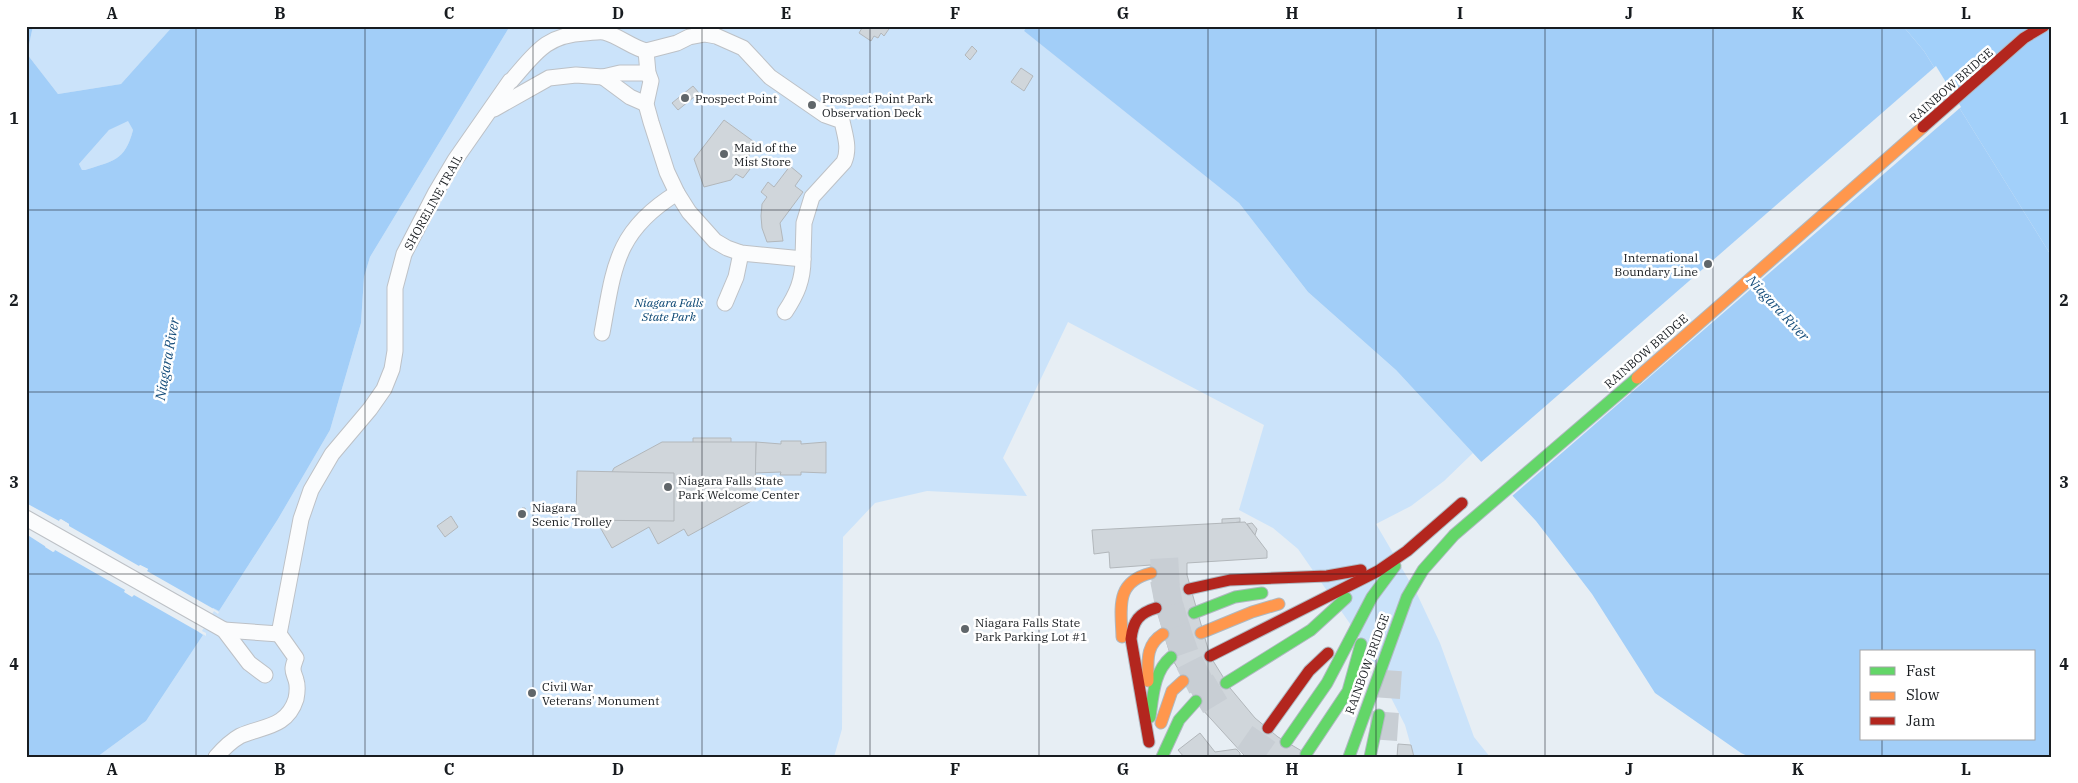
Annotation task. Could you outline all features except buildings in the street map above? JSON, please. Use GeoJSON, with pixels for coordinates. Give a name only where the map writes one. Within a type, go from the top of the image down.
{"type":"FeatureCollection","features":[{"type":"Feature","properties":{"kind":"highway","name":"RAINBOW BRIDGE"},"geometry":{"type":"LineString","coordinates":[[1348,757],[1406,598],[1423,570],[1454,535],[1742,287],[2024,38],[2044,26]]}},
{"type":"Feature","properties":{"kind":"highway"},"geometry":{"type":"LineString","coordinates":[[1241,688],[1279,660],[1348,596],[1407,551],[1474,493]]}},
{"type":"Feature","properties":{"kind":"highway"},"geometry":{"type":"LineString","coordinates":[[1218,669],[1268,646],[1305,615],[1362,580],[1379,572],[1407,551]]}},
{"type":"Feature","properties":{"kind":"highway"},"geometry":{"type":"LineString","coordinates":[[1230,569],[1274,567],[1379,572]]}},
{"type":"Feature","properties":{"kind":"highway"},"geometry":{"type":"LineString","coordinates":[[1285,591],[1254,621],[1199,628],[1243,594],[1285,591],[1379,572]]}},
{"type":"Feature","properties":{"kind":"highway"},"geometry":{"type":"LineString","coordinates":[[1340,723],[1348,691],[1345,669],[1372,597],[1379,572]]}},
{"type":"Feature","properties":{"kind":"highway"},"geometry":{"type":"LineString","coordinates":[[1292,745],[1327,683],[1345,669],[1367,626],[1379,572]]}},
{"type":"Feature","properties":{"kind":"highway"},"geometry":{"type":"LineString","coordinates":[[1147,691],[1126,663],[1122,636],[1122,600],[1124,588],[1130,579],[1151,573]]}},
{"type":"Feature","properties":{"kind":"highway"},"geometry":{"type":"LineString","coordinates":[[1190,594],[1230,580],[1285,591],[1328,582],[1362,580]]}},
{"type":"Feature","properties":{"kind":"highway"},"geometry":{"type":"LineString","coordinates":[[1309,589],[1328,582]]}},
{"type":"Feature","properties":{"kind":"highway"},"geometry":{"type":"LineString","coordinates":[[1218,669],[1259,629],[1305,615],[1348,596]]}},
{"type":"Feature","properties":{"kind":"highway"},"geometry":{"type":"LineString","coordinates":[[1268,728],[1309,670],[1329,651],[1372,597]]}},
{"type":"Feature","properties":{"kind":"highway"},"geometry":{"type":"LineString","coordinates":[[1122,636],[1125,618],[1133,604]]}},
{"type":"Feature","properties":{"kind":"highway"},"geometry":{"type":"LineString","coordinates":[[1147,691],[1131,647],[1131,632],[1138,616],[1156,608]]}},
{"type":"Feature","properties":{"kind":"highway"},"geometry":{"type":"LineString","coordinates":[[1377,757],[1380,722],[1396,627]]}},
{"type":"Feature","properties":{"kind":"highway"},"geometry":{"type":"LineString","coordinates":[[1218,669],[1313,628]]}},
{"type":"Feature","properties":{"kind":"highway"},"geometry":{"type":"LineString","coordinates":[[1143,634],[1142,653],[1152,742]]}},
{"type":"Feature","properties":{"kind":"highway"},"geometry":{"type":"LineString","coordinates":[[1152,742],[1147,691],[1148,648],[1152,641],[1165,640]]}},
{"type":"Feature","properties":{"kind":"highway"},"geometry":{"type":"LineString","coordinates":[[1292,745],[1329,651]]}},
{"type":"Feature","properties":{"kind":"highway"},"geometry":{"type":"LineString","coordinates":[[1147,691],[1163,664],[1172,657]]}},
{"type":"Feature","properties":{"kind":"highway"},"geometry":{"type":"LineString","coordinates":[[1151,757],[1152,742],[1162,694],[1166,684],[1186,686]]}},
{"type":"Feature","properties":{"kind":"highway"},"geometry":{"type":"LineString","coordinates":[[1152,742],[1172,691],[1186,686]]}},
{"type":"Feature","properties":{"kind":"highway"},"geometry":{"type":"LineString","coordinates":[[1163,757],[1178,719],[1186,686]]}},
{"type":"Feature","properties":{"kind":"highway"},"geometry":{"type":"LineString","coordinates":[[1292,745],[1348,691]]}},
{"type":"Feature","properties":{"kind":"highway"},"geometry":{"type":"LineString","coordinates":[[1341,757],[1347,742],[1368,705]]}},
{"type":"Feature","properties":{"kind":"highway"},"geometry":{"type":"LineString","coordinates":[[1356,757],[1368,705]]}},
{"type":"Feature","properties":{"kind":"highway"},"geometry":{"type":"LineString","coordinates":[[1364,757],[1380,722]]}},
{"type":"Feature","properties":{"kind":"highway"},"geometry":{"type":"LineString","coordinates":[[1370,757],[1380,722]]}},
{"type":"Feature","properties":{"kind":"highway"},"geometry":{"type":"LineString","coordinates":[[1163,757],[1186,731]]}},
{"type":"Feature","properties":{"kind":"highway"},"geometry":{"type":"LineString","coordinates":[[1318,757],[1328,743]]}},
{"type":"Feature","properties":{"kind":"street","name":"SHORELINE TRAIL"},"geometry":{"type":"LineString","coordinates":[[279,634],[305,505],[322,470],[370,410],[384,389],[392,369],[395,351],[395,288],[404,254],[440,184],[510,81],[542,46],[555,38],[562,38],[573,34],[603,32],[634,48],[646,51]]}},
{"type":"Feature","properties":{"kind":"street"},"geometry":{"type":"LineString","coordinates":[[786,312],[800,286],[803,259],[804,223],[812,197],[844,162],[847,155],[848,148],[842,121],[825,115],[770,77],[743,48],[716,36],[705,34],[689,37],[677,43],[646,51],[648,73],[652,81],[646,104],[660,152],[677,193],[701,227],[715,241],[741,253],[803,259]]}},
{"type":"Feature","properties":{"kind":"street"},"geometry":{"type":"LineString","coordinates":[[484,118],[514,97],[549,78],[576,75],[603,77],[620,73],[648,73]]}},
{"type":"Feature","properties":{"kind":"street"},"geometry":{"type":"LineString","coordinates":[[603,77],[630,97],[646,104]]}},
{"type":"Feature","properties":{"kind":"street"},"geometry":{"type":"LineString","coordinates":[[602,333],[612,282],[618,261],[630,233],[653,208],[677,193]]}},
{"type":"Feature","properties":{"kind":"street"},"geometry":{"type":"LineString","coordinates":[[725,303],[736,277],[741,253]]}},
{"type":"Feature","properties":{"kind":"street"},"geometry":{"type":"LineString","coordinates":[[26,518],[218,626],[249,663],[264,675]]}},
{"type":"Feature","properties":{"kind":"street"},"geometry":{"type":"LineString","coordinates":[[216,757],[240,736],[281,721],[290,711],[296,700],[297,690],[296,680],[292,671],[296,658],[279,634],[218,626]]}},
{"type":"Feature","properties":{"kind":"green space"},"geometry":{"type":"Polygon","coordinates":[[[33,26],[173,26],[121,84],[58,94],[27,54],[33,26]]]}},
{"type":"Feature","properties":{"kind":"green space","name":"Niagara Falls State Park"},"geometry":{"type":"Polygon","coordinates":[[[510,26],[1027,26],[1024,31],[1239,203],[1308,292],[1396,370],[1473,453],[1444,481],[1411,506],[1376,524],[1417,594],[1440,643],[1474,737],[1490,757],[1414,757],[1405,725],[1362,641],[1298,549],[1273,528],[1239,510],[1264,425],[1068,322],[1003,458],[1027,496],[927,491],[875,503],[843,537],[842,729],[834,757],[97,757],[146,721],[203,635],[199,632],[213,608],[219,611],[278,519],[330,430],[361,323],[364,277],[370,257],[510,26]]]}},
{"type":"Feature","properties":{"kind":"green space"},"geometry":{"type":"Polygon","coordinates":[[[128,120],[133,130],[122,154],[110,162],[82,170],[79,164],[109,130],[128,120]]]}},
{"type":"Feature","properties":{"kind":"shaded area"},"geometry":{"type":"Polygon","coordinates":[[[1903,26],[2052,26],[2052,257],[1924,51],[1903,26]]]}},
{"type":"Feature","properties":{"kind":"water","name":"Niagara River"},"geometry":{"type":"Polygon","coordinates":[[[26,26],[33,26],[27,54],[58,94],[121,84],[173,26],[510,26],[370,257],[364,277],[361,323],[330,430],[278,519],[219,611],[213,608],[199,632],[203,635],[146,721],[97,757],[26,757],[26,26]],[[128,121],[109,130],[79,164],[82,170],[110,162],[122,154],[133,130],[128,121]],[[61,519],[45,547],[53,552],[69,524],[61,519]],[[140,565],[125,592],[132,596],[148,569],[140,565]]]}},
{"type":"Feature","properties":{"kind":"water","name":"Niagara River"},"geometry":{"type":"Polygon","coordinates":[[[1027,26],[1903,26],[1924,51],[2052,257],[2052,757],[1750,757],[1741,753],[1655,693],[1592,594],[1536,521],[1396,370],[1308,292],[1239,203],[1024,31],[1027,26]]]}},
{"type":"Feature","properties":{"kind":"pier"},"geometry":{"type":"Polygon","coordinates":[[[1936,66],[1961,107],[1511,497],[1480,463],[1936,66]]]}},
{"type":"Feature","properties":{"kind":"pier"},"geometry":{"type":"Polygon","coordinates":[[[26,503],[59,521],[60,519],[69,524],[69,526],[139,566],[148,569],[147,571],[219,612],[218,614],[214,611],[202,631],[206,633],[206,636],[134,595],[132,597],[124,592],[125,590],[55,550],[54,552],[26,534],[26,503]]]}},
{"type":"Feature","properties":{"kind":"tunnel"},"geometry":{"type":"LineString","coordinates":[[1151,573],[1187,571]]}},
{"type":"Feature","properties":{"kind":"tunnel"},"geometry":{"type":"LineString","coordinates":[[1153,596],[1189,589]]}},
{"type":"Feature","properties":{"kind":"tunnel"},"geometry":{"type":"LineString","coordinates":[[1160,623],[1194,613]]}},
{"type":"Feature","properties":{"kind":"tunnel"},"geometry":{"type":"LineString","coordinates":[[1167,645],[1201,633]]}},
{"type":"Feature","properties":{"kind":"tunnel"},"geometry":{"type":"LineString","coordinates":[[1183,681],[1214,665]]}},
{"type":"Feature","properties":{"kind":"tunnel"},"geometry":{"type":"LineString","coordinates":[[1383,740],[1388,669]]}},
{"type":"Feature","properties":{"kind":"tunnel"},"geometry":{"type":"LineString","coordinates":[[1196,701],[1226,683]]}},
{"type":"Feature","properties":{"kind":"tunnel"},"geometry":{"type":"LineString","coordinates":[[1248,757],[1268,728]]}},
{"type":"Feature","properties":{"kind":"traffic: fast"},"geometry":{"type":"LineString","coordinates":[[1349,757],[1407,597],[1423,570],[1454,535],[1637,378]]}},
{"type":"Feature","properties":{"kind":"traffic: fast"},"geometry":{"type":"LineString","coordinates":[[1286,742],[1327,683],[1372,597],[1395,566]]}},
{"type":"Feature","properties":{"kind":"traffic: fast"},"geometry":{"type":"LineString","coordinates":[[1194,613],[1235,597],[1262,593]]}},
{"type":"Feature","properties":{"kind":"traffic: fast"},"geometry":{"type":"LineString","coordinates":[[1226,683],[1311,630],[1346,598]]}},
{"type":"Feature","properties":{"kind":"traffic: fast"},"geometry":{"type":"LineString","coordinates":[[1306,754],[1348,691],[1361,644]]}},
{"type":"Feature","properties":{"kind":"traffic: fast"},"geometry":{"type":"LineString","coordinates":[[1150,717],[1153,692],[1158,677],[1161,669],[1171,657]]}},
{"type":"Feature","properties":{"kind":"traffic: fast"},"geometry":{"type":"LineString","coordinates":[[1162,757],[1179,720],[1196,701]]}},
{"type":"Feature","properties":{"kind":"traffic: fast"},"geometry":{"type":"LineString","coordinates":[[1370,757],[1379,715]]}},
{"type":"Feature","properties":{"kind":"traffic: slow"},"geometry":{"type":"LineString","coordinates":[[1637,378],[1923,127]]}},
{"type":"Feature","properties":{"kind":"traffic: slow"},"geometry":{"type":"LineString","coordinates":[[1122,637],[1121,606],[1126,589],[1139,577],[1151,573]]}},
{"type":"Feature","properties":{"kind":"traffic: slow"},"geometry":{"type":"LineString","coordinates":[[1201,633],[1252,612],[1279,604]]}},
{"type":"Feature","properties":{"kind":"traffic: slow"},"geometry":{"type":"LineString","coordinates":[[1148,681],[1150,649],[1157,638],[1163,634]]}},
{"type":"Feature","properties":{"kind":"traffic: slow"},"geometry":{"type":"LineString","coordinates":[[1161,723],[1172,691],[1183,681]]}},
{"type":"Feature","properties":{"kind":"traffic: jam"},"geometry":{"type":"LineString","coordinates":[[1923,127],[2024,38],[2044,26]]}},
{"type":"Feature","properties":{"kind":"traffic: jam"},"geometry":{"type":"LineString","coordinates":[[1210,656],[1378,571],[1407,551],[1462,503]]}},
{"type":"Feature","properties":{"kind":"traffic: jam"},"geometry":{"type":"LineString","coordinates":[[1189,589],[1230,580],[1327,576],[1361,570]]}},
{"type":"Feature","properties":{"kind":"traffic: jam"},"geometry":{"type":"LineString","coordinates":[[1149,742],[1131,639],[1133,627],[1141,615],[1156,608]]}},
{"type":"Feature","properties":{"kind":"traffic: jam"},"geometry":{"type":"LineString","coordinates":[[1268,728],[1309,671],[1328,653]]}},
{"type":"Feature","properties":{"kind":"place","name":"Prospect Point"},"geometry":{"type":"Point","coordinates":[685,98]}},
{"type":"Feature","properties":{"kind":"place","name":"Prospect Point Park Observation Deck"},"geometry":{"type":"Point","coordinates":[812,105]}},
{"type":"Feature","properties":{"kind":"place","name":"Maid of the Mist Store"},"geometry":{"type":"Point","coordinates":[724,154]}},
{"type":"Feature","properties":{"kind":"place","name":"International Boundary Line"},"geometry":{"type":"Point","coordinates":[1708,264]}},
{"type":"Feature","properties":{"kind":"place","name":"Niagara Falls State Park Welcome Center"},"geometry":{"type":"Point","coordinates":[668,487]}},
{"type":"Feature","properties":{"kind":"place","name":"Niagara Scenic Trolley"},"geometry":{"type":"Point","coordinates":[522,514]}},
{"type":"Feature","properties":{"kind":"place","name":"Niagara Falls State Park Parking Lot #1"},"geometry":{"type":"Point","coordinates":[965,629]}},
{"type":"Feature","properties":{"kind":"place","name":"Civil War Veterans' Monument"},"geometry":{"type":"Point","coordinates":[532,693]}}]}
